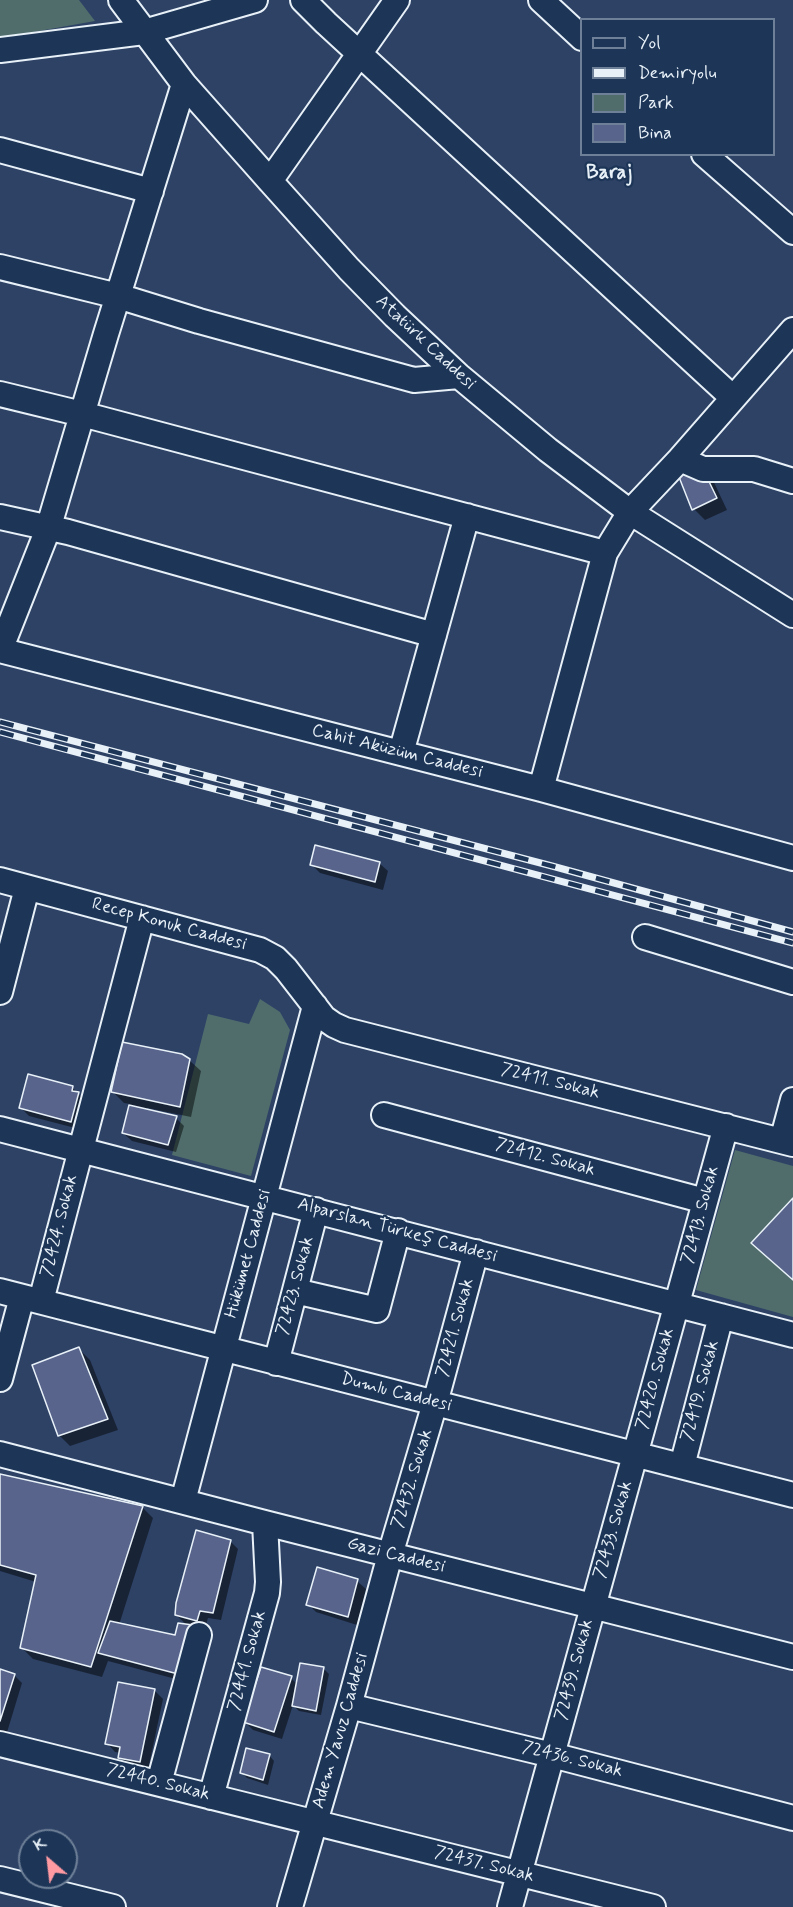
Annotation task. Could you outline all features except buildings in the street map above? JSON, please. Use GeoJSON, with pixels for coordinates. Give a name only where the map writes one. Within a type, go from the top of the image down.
{"type":"FeatureCollection","features":[{"type":"Feature","properties":{"kind":"street","name":"Atatürk Caddesi"},"geometry":{"type":"LineString","coordinates":[[121,0],[184,84],[349,269],[459,376],[548,450],[630,512],[793,615]]}},
{"type":"Feature","properties":{"kind":"street"},"geometry":{"type":"LineString","coordinates":[[0,50],[144,32],[255,0]]}},
{"type":"Feature","properties":{"kind":"street"},"geometry":{"type":"LineString","coordinates":[[303,0],[733,398]]}},
{"type":"Feature","properties":{"kind":"street"},"geometry":{"type":"LineString","coordinates":[[270,181],[397,0]]}},
{"type":"Feature","properties":{"kind":"street"},"geometry":{"type":"LineString","coordinates":[[541,0],[580,36]]}},
{"type":"Feature","properties":{"kind":"street"},"geometry":{"type":"LineString","coordinates":[[0,650],[48,529],[184,84]]}},
{"type":"Feature","properties":{"kind":"street"},"geometry":{"type":"LineString","coordinates":[[0,150],[151,191]]}},
{"type":"Feature","properties":{"kind":"street"},"geometry":{"type":"LineString","coordinates":[[707,156],[793,232]]}},
{"type":"Feature","properties":{"kind":"street"},"geometry":{"type":"LineString","coordinates":[[0,267],[118,296],[199,321],[414,380],[459,376]]}},
{"type":"Feature","properties":{"kind":"street"},"geometry":{"type":"LineString","coordinates":[[542,789],[605,553],[630,512],[680,459],[793,330]]}},
{"type":"Feature","properties":{"kind":"street"},"geometry":{"type":"LineString","coordinates":[[0,394],[605,553]]}},
{"type":"Feature","properties":{"kind":"street"},"geometry":{"type":"LineString","coordinates":[[680,459],[703,469],[754,469],[793,481]]}},
{"type":"Feature","properties":{"kind":"street"},"geometry":{"type":"LineString","coordinates":[[401,753],[467,516]]}},
{"type":"Feature","properties":{"kind":"street"},"geometry":{"type":"LineString","coordinates":[[0,518],[68,532],[434,635]]}},
{"type":"Feature","properties":{"kind":"street","name":"Cahit Aküzüm Caddesi"},"geometry":{"type":"LineString","coordinates":[[0,650],[542,789],[793,858]]}},
{"type":"Feature","properties":{"kind":"street","name":"Recep Konuk Caddesi"},"geometry":{"type":"LineString","coordinates":[[0,880],[261,950],[275,958],[286,969],[315,1006]]}},
{"type":"Feature","properties":{"kind":"street"},"geometry":{"type":"LineString","coordinates":[[0,992],[27,888]]}},
{"type":"Feature","properties":{"kind":"street","name":"72424. Sokak"},"geometry":{"type":"LineString","coordinates":[[0,1379],[21,1296],[80,1150],[142,918]]}},
{"type":"Feature","properties":{"kind":"street"},"geometry":{"type":"LineString","coordinates":[[645,937],[793,982]]}},
{"type":"Feature","properties":{"kind":"street","name":"72411. Sokak"},"geometry":{"type":"LineString","coordinates":[[315,1006],[324,1018],[345,1030],[787,1143]]}},
{"type":"Feature","properties":{"kind":"street","name":"Hükümet Caddesi"},"geometry":{"type":"LineString","coordinates":[[183,1501],[315,1006]]}},
{"type":"Feature","properties":{"kind":"street"},"geometry":{"type":"LineString","coordinates":[[787,1143],[793,1100]]}},
{"type":"Feature","properties":{"kind":"street","name":"72412. Sokak"},"geometry":{"type":"LineString","coordinates":[[384,1115],[705,1202]]}},
{"type":"Feature","properties":{"kind":"street","name":"72413. Sokak"},"geometry":{"type":"LineString","coordinates":[[677,1304],[726,1126]]}},
{"type":"Feature","properties":{"kind":"street","name":"Alparslan Türkeş Caddesi"},"geometry":{"type":"LineString","coordinates":[[0,1129],[793,1335]]}},
{"type":"Feature","properties":{"kind":"street","name":"72423. Sokak"},"geometry":{"type":"LineString","coordinates":[[276,1363],[315,1210]]}},
{"type":"Feature","properties":{"kind":"street"},"geometry":{"type":"LineString","coordinates":[[295,1291],[377,1310],[398,1232]]}},
{"type":"Feature","properties":{"kind":"street","name":"72421. Sokak"},"geometry":{"type":"LineString","coordinates":[[435,1403],[476,1252]]}},
{"type":"Feature","properties":{"kind":"street","name":"Dumlu Caddesi"},"geometry":{"type":"LineString","coordinates":[[21,1296],[793,1495]]}},
{"type":"Feature","properties":{"kind":"street","name":"72420. Sokak"},"geometry":{"type":"LineString","coordinates":[[635,1454],[677,1304]]}},
{"type":"Feature","properties":{"kind":"street","name":"72419. Sokak"},"geometry":{"type":"LineString","coordinates":[[682,1466],[721,1316]]}},
{"type":"Feature","properties":{"kind":"street","name":"72432. Sokak"},"geometry":{"type":"LineString","coordinates":[[390,1555],[435,1403]]}},
{"type":"Feature","properties":{"kind":"street","name":"Gazi Caddesi"},"geometry":{"type":"LineString","coordinates":[[0,1454],[793,1657]]}},
{"type":"Feature","properties":{"kind":"street","name":"72433. Sokak"},"geometry":{"type":"LineString","coordinates":[[593,1606],[635,1454]]}},
{"type":"Feature","properties":{"kind":"street","name":"72441. Sokak"},"geometry":{"type":"LineString","coordinates":[[211,1797],[267,1593],[265,1523]]}},
{"type":"Feature","properties":{"kind":"street","name":"Adem Yavuz Caddesi"},"geometry":{"type":"LineString","coordinates":[[290,1907],[349,1706],[390,1555]]}},
{"type":"Feature","properties":{"kind":"street","name":"72439. Sokak"},"geometry":{"type":"LineString","coordinates":[[510,1907],[593,1606]]}},
{"type":"Feature","properties":{"kind":"street"},"geometry":{"type":"LineString","coordinates":[[159,1784],[199,1635]]}},
{"type":"Feature","properties":{"kind":"street","name":"72436. Sokak"},"geometry":{"type":"LineString","coordinates":[[349,1706],[552,1755],[793,1818]]}},
{"type":"Feature","properties":{"kind":"street","name":"72440. Sokak"},"geometry":{"type":"LineString","coordinates":[[0,1744],[315,1823]]}},
{"type":"Feature","properties":{"kind":"street","name":"72437. Sokak"},"geometry":{"type":"LineString","coordinates":[[315,1823],[653,1907]]}},
{"type":"Feature","properties":{"kind":"street"},"geometry":{"type":"LineString","coordinates":[[0,1879],[71,1902],[113,1907]]}},
{"type":"Feature","properties":{"kind":"green space"},"geometry":{"type":"Polygon","coordinates":[[[0,0],[79,0],[95,21],[0,38],[0,0]]]}},
{"type":"Feature","properties":{"kind":"green space"},"geometry":{"type":"Polygon","coordinates":[[[260,999],[280,1012],[290,1030],[251,1176],[172,1155],[208,1014],[249,1024],[260,999]]]}},
{"type":"Feature","properties":{"kind":"green space"},"geometry":{"type":"Polygon","coordinates":[[[735,1150],[793,1166],[793,1317],[696,1290],[735,1150]]]}},
{"type":"Feature","properties":{"kind":"railway"},"geometry":{"type":"LineString","coordinates":[[0,722],[552,866],[793,932]]}},
{"type":"Feature","properties":{"kind":"railway"},"geometry":{"type":"LineString","coordinates":[[0,732],[793,943]]}},
{"type":"Feature","properties":{"kind":"district","name":"Baraj"},"geometry":{"type":"Point","coordinates":[609,174]}}]}
